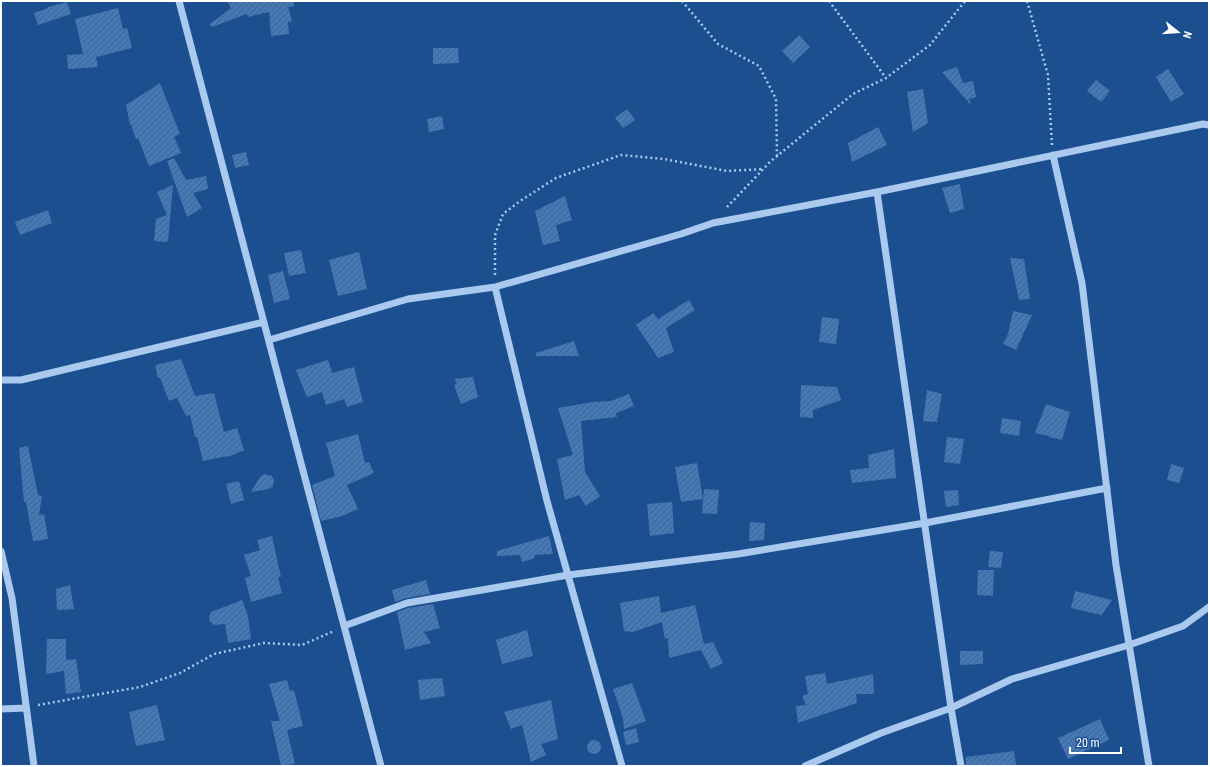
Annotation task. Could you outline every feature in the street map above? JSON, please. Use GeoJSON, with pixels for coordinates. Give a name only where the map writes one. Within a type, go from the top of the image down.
{"type":"FeatureCollection","features":[{"type":"Feature","properties":{"kind":"street"},"geometry":{"type":"LineString","coordinates":[[179,1],[381,766]]}},
{"type":"Feature","properties":{"kind":"street"},"geometry":{"type":"LineString","coordinates":[[269,340],[408,299],[495,287],[674,236],[713,223],[877,192],[1203,124],[1209,125]]}},
{"type":"Feature","properties":{"kind":"street"},"geometry":{"type":"LineString","coordinates":[[1053,156],[1082,283],[1116,566],[1149,766]]}},
{"type":"Feature","properties":{"kind":"street"},"geometry":{"type":"LineString","coordinates":[[877,192],[951,708],[961,766]]}},
{"type":"Feature","properties":{"kind":"street"},"geometry":{"type":"LineString","coordinates":[[495,287],[548,501],[622,766]]}},
{"type":"Feature","properties":{"kind":"street"},"geometry":{"type":"LineString","coordinates":[[1,380],[22,380],[264,322]]}},
{"type":"Feature","properties":{"kind":"street"},"geometry":{"type":"LineString","coordinates":[[344,626],[407,603],[568,575],[738,554],[925,523],[1107,488]]}},
{"type":"Feature","properties":{"kind":"street"},"geometry":{"type":"LineString","coordinates":[[1,552],[12,598],[34,766]]}},
{"type":"Feature","properties":{"kind":"street"},"geometry":{"type":"LineString","coordinates":[[805,766],[881,733],[951,708],[1012,679],[1129,645],[1183,626],[1209,607]]}},
{"type":"Feature","properties":{"kind":"street"},"geometry":{"type":"LineString","coordinates":[[1,709],[26,708]]}},
{"type":"Feature","properties":{"kind":"path"},"geometry":{"type":"LineString","coordinates":[[682,1],[718,44],[759,66],[776,99],[777,156]]}},
{"type":"Feature","properties":{"kind":"path"},"geometry":{"type":"LineString","coordinates":[[829,1],[886,78]]}},
{"type":"Feature","properties":{"kind":"path"},"geometry":{"type":"LineString","coordinates":[[713,223],[777,156],[853,94],[886,78],[930,45],[965,1]]}},
{"type":"Feature","properties":{"kind":"path"},"geometry":{"type":"LineString","coordinates":[[1028,1],[1048,75],[1053,156]]}},
{"type":"Feature","properties":{"kind":"path"},"geometry":{"type":"LineString","coordinates":[[495,287],[496,235],[503,214],[520,201],[556,178],[621,155],[664,160],[727,171],[763,169]]}},
{"type":"Feature","properties":{"kind":"path"},"geometry":{"type":"LineString","coordinates":[[26,708],[140,687],[180,673],[214,654],[264,643],[302,645],[344,626]]}},
{"type":"Feature","properties":{"kind":"building"},"geometry":{"type":"Polygon","coordinates":[[[227,1],[293,1],[294,6],[288,7],[292,21],[288,22],[289,34],[271,36],[269,12],[248,17],[247,14],[212,27],[210,24],[231,8],[227,1]]]}},
{"type":"Feature","properties":{"kind":"building"},"geometry":{"type":"Polygon","coordinates":[[[67,2],[71,14],[38,25],[34,13],[48,7],[67,2]]]}},
{"type":"Feature","properties":{"kind":"building"},"geometry":{"type":"Polygon","coordinates":[[[118,8],[123,29],[127,28],[132,48],[96,57],[98,67],[68,69],[67,55],[83,54],[75,19],[118,8]]]}},
{"type":"Feature","properties":{"kind":"building"},"geometry":{"type":"Polygon","coordinates":[[[799,35],[810,47],[793,63],[782,51],[799,35]]]}},
{"type":"Feature","properties":{"kind":"building"},"geometry":{"type":"Polygon","coordinates":[[[433,48],[458,48],[459,63],[433,64],[433,48]]]}},
{"type":"Feature","properties":{"kind":"building"},"geometry":{"type":"Polygon","coordinates":[[[957,67],[963,83],[973,81],[976,97],[969,99],[970,104],[942,72],[957,67]]]}},
{"type":"Feature","properties":{"kind":"building"},"geometry":{"type":"Polygon","coordinates":[[[1168,69],[1184,94],[1171,102],[1156,77],[1168,69]]]}},
{"type":"Feature","properties":{"kind":"building"},"geometry":{"type":"Polygon","coordinates":[[[1096,80],[1110,91],[1101,102],[1087,91],[1096,80]]]}},
{"type":"Feature","properties":{"kind":"building"},"geometry":{"type":"Polygon","coordinates":[[[160,83],[180,134],[174,137],[181,153],[149,166],[138,138],[136,139],[131,124],[130,125],[126,105],[160,83]]]}},
{"type":"Feature","properties":{"kind":"building"},"geometry":{"type":"Polygon","coordinates":[[[923,89],[928,123],[913,132],[907,92],[923,89]]]}},
{"type":"Feature","properties":{"kind":"building"},"geometry":{"type":"Polygon","coordinates":[[[627,109],[635,120],[623,128],[615,118],[627,109]]]}},
{"type":"Feature","properties":{"kind":"building"},"geometry":{"type":"Polygon","coordinates":[[[442,116],[444,129],[429,132],[427,119],[442,116]]]}},
{"type":"Feature","properties":{"kind":"building"},"geometry":{"type":"Polygon","coordinates":[[[878,127],[887,145],[852,162],[848,143],[878,127]]]}},
{"type":"Feature","properties":{"kind":"building"},"geometry":{"type":"Polygon","coordinates":[[[246,152],[249,165],[235,168],[232,155],[246,152]]]}},
{"type":"Feature","properties":{"kind":"building"},"geometry":{"type":"Polygon","coordinates":[[[174,158],[186,180],[206,176],[208,189],[193,193],[202,208],[187,217],[167,161],[174,158]]]}},
{"type":"Feature","properties":{"kind":"building"},"geometry":{"type":"Polygon","coordinates":[[[960,184],[964,209],[950,213],[942,188],[960,184]]]}},
{"type":"Feature","properties":{"kind":"building"},"geometry":{"type":"Polygon","coordinates":[[[173,185],[168,242],[154,241],[156,219],[167,215],[157,192],[173,185]]]}},
{"type":"Feature","properties":{"kind":"building"},"geometry":{"type":"Polygon","coordinates":[[[565,196],[572,220],[556,225],[560,241],[543,245],[535,211],[565,196]]]}},
{"type":"Feature","properties":{"kind":"building"},"geometry":{"type":"Polygon","coordinates":[[[48,210],[52,223],[20,235],[15,222],[48,210]]]}},
{"type":"Feature","properties":{"kind":"building"},"geometry":{"type":"Polygon","coordinates":[[[301,250],[306,273],[289,276],[284,253],[301,250]]]}},
{"type":"Feature","properties":{"kind":"building"},"geometry":{"type":"Polygon","coordinates":[[[359,252],[367,289],[338,296],[329,260],[359,252]]]}},
{"type":"Feature","properties":{"kind":"building"},"geometry":{"type":"Polygon","coordinates":[[[1010,258],[1024,259],[1030,299],[1019,300],[1010,258]]]}},
{"type":"Feature","properties":{"kind":"building"},"geometry":{"type":"Polygon","coordinates":[[[283,271],[290,299],[274,303],[268,275],[283,271]]]}},
{"type":"Feature","properties":{"kind":"building"},"geometry":{"type":"Polygon","coordinates":[[[689,300],[695,310],[666,328],[674,352],[658,358],[636,325],[653,313],[658,319],[689,300]]]}},
{"type":"Feature","properties":{"kind":"building"},"geometry":{"type":"Polygon","coordinates":[[[1013,311],[1032,315],[1016,350],[1003,344],[1008,334],[1013,311]]]}},
{"type":"Feature","properties":{"kind":"building"},"geometry":{"type":"Polygon","coordinates":[[[822,317],[839,319],[836,344],[819,342],[822,317]]]}},
{"type":"Feature","properties":{"kind":"building"},"geometry":{"type":"Polygon","coordinates":[[[574,341],[579,356],[536,356],[536,353],[574,341]]]}},
{"type":"Feature","properties":{"kind":"building"},"geometry":{"type":"Polygon","coordinates":[[[181,359],[195,396],[214,393],[224,432],[237,428],[244,450],[228,457],[203,461],[190,415],[186,416],[177,398],[169,401],[160,378],[158,378],[155,365],[181,359]]]}},
{"type":"Feature","properties":{"kind":"building"},"geometry":{"type":"Polygon","coordinates":[[[328,360],[332,373],[354,367],[363,402],[347,407],[344,399],[326,405],[322,392],[307,397],[296,370],[328,360]]]}},
{"type":"Feature","properties":{"kind":"building"},"geometry":{"type":"Polygon","coordinates":[[[473,377],[478,397],[461,404],[454,385],[456,384],[455,379],[473,377]]]}},
{"type":"Feature","properties":{"kind":"building"},"geometry":{"type":"Polygon","coordinates":[[[801,385],[837,387],[841,400],[813,410],[813,418],[800,417],[801,385]]]}},
{"type":"Feature","properties":{"kind":"building"},"geometry":{"type":"Polygon","coordinates":[[[927,390],[942,394],[937,422],[923,421],[927,390]]]}},
{"type":"Feature","properties":{"kind":"building"},"geometry":{"type":"Polygon","coordinates":[[[629,394],[634,406],[616,413],[617,417],[581,421],[585,472],[600,496],[586,506],[579,495],[565,500],[557,459],[573,455],[558,408],[593,402],[611,401],[629,394]]]}},
{"type":"Feature","properties":{"kind":"building"},"geometry":{"type":"Polygon","coordinates":[[[1046,404],[1070,412],[1062,440],[1035,433],[1046,404]]]}},
{"type":"Feature","properties":{"kind":"building"},"geometry":{"type":"Polygon","coordinates":[[[1002,418],[1021,421],[1019,436],[1000,433],[1002,418]]]}},
{"type":"Feature","properties":{"kind":"building"},"geometry":{"type":"Polygon","coordinates":[[[358,434],[365,463],[369,462],[374,473],[347,485],[358,509],[342,516],[321,521],[312,485],[335,476],[326,443],[358,434]]]}},
{"type":"Feature","properties":{"kind":"building"},"geometry":{"type":"Polygon","coordinates":[[[947,437],[964,439],[960,464],[944,462],[947,437]]]}},
{"type":"Feature","properties":{"kind":"building"},"geometry":{"type":"Polygon","coordinates":[[[28,446],[38,495],[42,496],[39,515],[44,514],[48,539],[35,541],[33,541],[26,502],[24,502],[19,448],[28,446]]]}},
{"type":"Feature","properties":{"kind":"building"},"geometry":{"type":"Polygon","coordinates":[[[894,449],[896,478],[852,483],[850,470],[869,468],[868,455],[894,449]]]}},
{"type":"Feature","properties":{"kind":"building"},"geometry":{"type":"Polygon","coordinates":[[[697,463],[703,499],[681,502],[675,467],[697,463]]]}},
{"type":"Feature","properties":{"kind":"building"},"geometry":{"type":"Polygon","coordinates":[[[1171,464],[1184,468],[1179,483],[1167,480],[1171,464]]]}},
{"type":"Feature","properties":{"kind":"building"},"geometry":{"type":"Polygon","coordinates":[[[264,474],[272,476],[274,481],[273,486],[269,489],[251,492],[260,477],[264,474]]]}},
{"type":"Feature","properties":{"kind":"building"},"geometry":{"type":"Polygon","coordinates":[[[239,481],[244,500],[231,504],[226,484],[239,481]]]}},
{"type":"Feature","properties":{"kind":"building"},"geometry":{"type":"Polygon","coordinates":[[[704,489],[719,490],[717,514],[702,513],[704,489]]]}},
{"type":"Feature","properties":{"kind":"building"},"geometry":{"type":"Polygon","coordinates":[[[958,490],[959,505],[946,507],[944,491],[958,490]]]}},
{"type":"Feature","properties":{"kind":"building"},"geometry":{"type":"Polygon","coordinates":[[[672,502],[674,533],[650,536],[647,504],[672,502]]]}},
{"type":"Feature","properties":{"kind":"building"},"geometry":{"type":"Polygon","coordinates":[[[750,522],[765,523],[764,540],[749,541],[750,522]]]}},
{"type":"Feature","properties":{"kind":"building"},"geometry":{"type":"Polygon","coordinates":[[[272,536],[281,577],[278,577],[282,593],[251,602],[245,578],[251,576],[244,555],[260,550],[257,540],[272,536]]]}},
{"type":"Feature","properties":{"kind":"building"},"geometry":{"type":"Polygon","coordinates":[[[549,536],[553,554],[534,555],[535,558],[522,562],[520,555],[497,556],[497,551],[549,536]]]}},
{"type":"Feature","properties":{"kind":"building"},"geometry":{"type":"Polygon","coordinates":[[[990,551],[1003,552],[1001,568],[988,567],[990,551]]]}},
{"type":"Feature","properties":{"kind":"building"},"geometry":{"type":"Polygon","coordinates":[[[978,570],[994,570],[993,596],[977,595],[978,570]]]}},
{"type":"Feature","properties":{"kind":"building"},"geometry":{"type":"Polygon","coordinates":[[[426,580],[430,594],[406,598],[395,602],[392,590],[426,580]]]}},
{"type":"Feature","properties":{"kind":"building"},"geometry":{"type":"Polygon","coordinates":[[[70,585],[74,609],[57,610],[56,589],[70,585]]]}},
{"type":"Feature","properties":{"kind":"building"},"geometry":{"type":"Polygon","coordinates":[[[1075,591],[1112,600],[1101,616],[1097,613],[1071,608],[1075,591]]]}},
{"type":"Feature","properties":{"kind":"building"},"geometry":{"type":"Polygon","coordinates":[[[659,596],[661,613],[695,605],[704,644],[713,642],[723,663],[711,669],[701,650],[669,658],[668,638],[665,639],[662,622],[633,632],[624,631],[620,603],[659,596]]]}},
{"type":"Feature","properties":{"kind":"building"},"geometry":{"type":"Polygon","coordinates":[[[242,600],[248,616],[251,639],[228,643],[225,624],[214,625],[210,622],[209,617],[211,612],[242,600]]]}},
{"type":"Feature","properties":{"kind":"building"},"geometry":{"type":"Polygon","coordinates":[[[433,604],[440,628],[424,632],[431,643],[405,650],[397,612],[408,608],[433,604]]]}},
{"type":"Feature","properties":{"kind":"building"},"geometry":{"type":"Polygon","coordinates":[[[527,630],[533,656],[502,664],[496,640],[527,630]]]}},
{"type":"Feature","properties":{"kind":"building"},"geometry":{"type":"Polygon","coordinates":[[[47,639],[66,639],[66,660],[76,659],[81,692],[66,694],[64,671],[46,674],[47,639]]]}},
{"type":"Feature","properties":{"kind":"building"},"geometry":{"type":"Polygon","coordinates":[[[960,651],[983,651],[983,664],[960,665],[960,651]]]}},
{"type":"Feature","properties":{"kind":"building"},"geometry":{"type":"Polygon","coordinates":[[[825,673],[827,684],[873,674],[874,694],[856,694],[857,703],[798,723],[796,706],[806,705],[802,696],[808,694],[805,676],[825,673]]]}},
{"type":"Feature","properties":{"kind":"building"},"geometry":{"type":"Polygon","coordinates":[[[442,678],[445,696],[420,700],[418,680],[442,678]]]}},
{"type":"Feature","properties":{"kind":"building"},"geometry":{"type":"Polygon","coordinates":[[[287,680],[290,691],[294,690],[303,726],[287,730],[295,764],[281,766],[271,721],[280,721],[269,684],[287,680]]]}},
{"type":"Feature","properties":{"kind":"building"},"geometry":{"type":"Polygon","coordinates":[[[632,683],[646,721],[624,729],[623,718],[613,689],[632,683]]]}},
{"type":"Feature","properties":{"kind":"building"},"geometry":{"type":"Polygon","coordinates":[[[551,700],[558,739],[541,744],[546,755],[531,762],[522,725],[511,729],[504,712],[551,700]]]}},
{"type":"Feature","properties":{"kind":"building"},"geometry":{"type":"Polygon","coordinates":[[[157,705],[165,740],[136,746],[129,712],[157,705]]]}},
{"type":"Feature","properties":{"kind":"building"},"geometry":{"type":"Polygon","coordinates":[[[1100,719],[1109,740],[1068,759],[1058,738],[1100,719]]]}},
{"type":"Feature","properties":{"kind":"building"},"geometry":{"type":"Polygon","coordinates":[[[636,728],[639,742],[626,745],[623,732],[636,728]]]}},
{"type":"Feature","properties":{"kind":"building"},"geometry":{"type":"Polygon","coordinates":[[[591,740],[597,740],[601,744],[601,750],[597,754],[591,754],[587,750],[587,744],[591,740]]]}},
{"type":"Feature","properties":{"kind":"building"},"geometry":{"type":"Polygon","coordinates":[[[1014,751],[1016,766],[966,766],[966,757],[1014,751]]]}}]}
